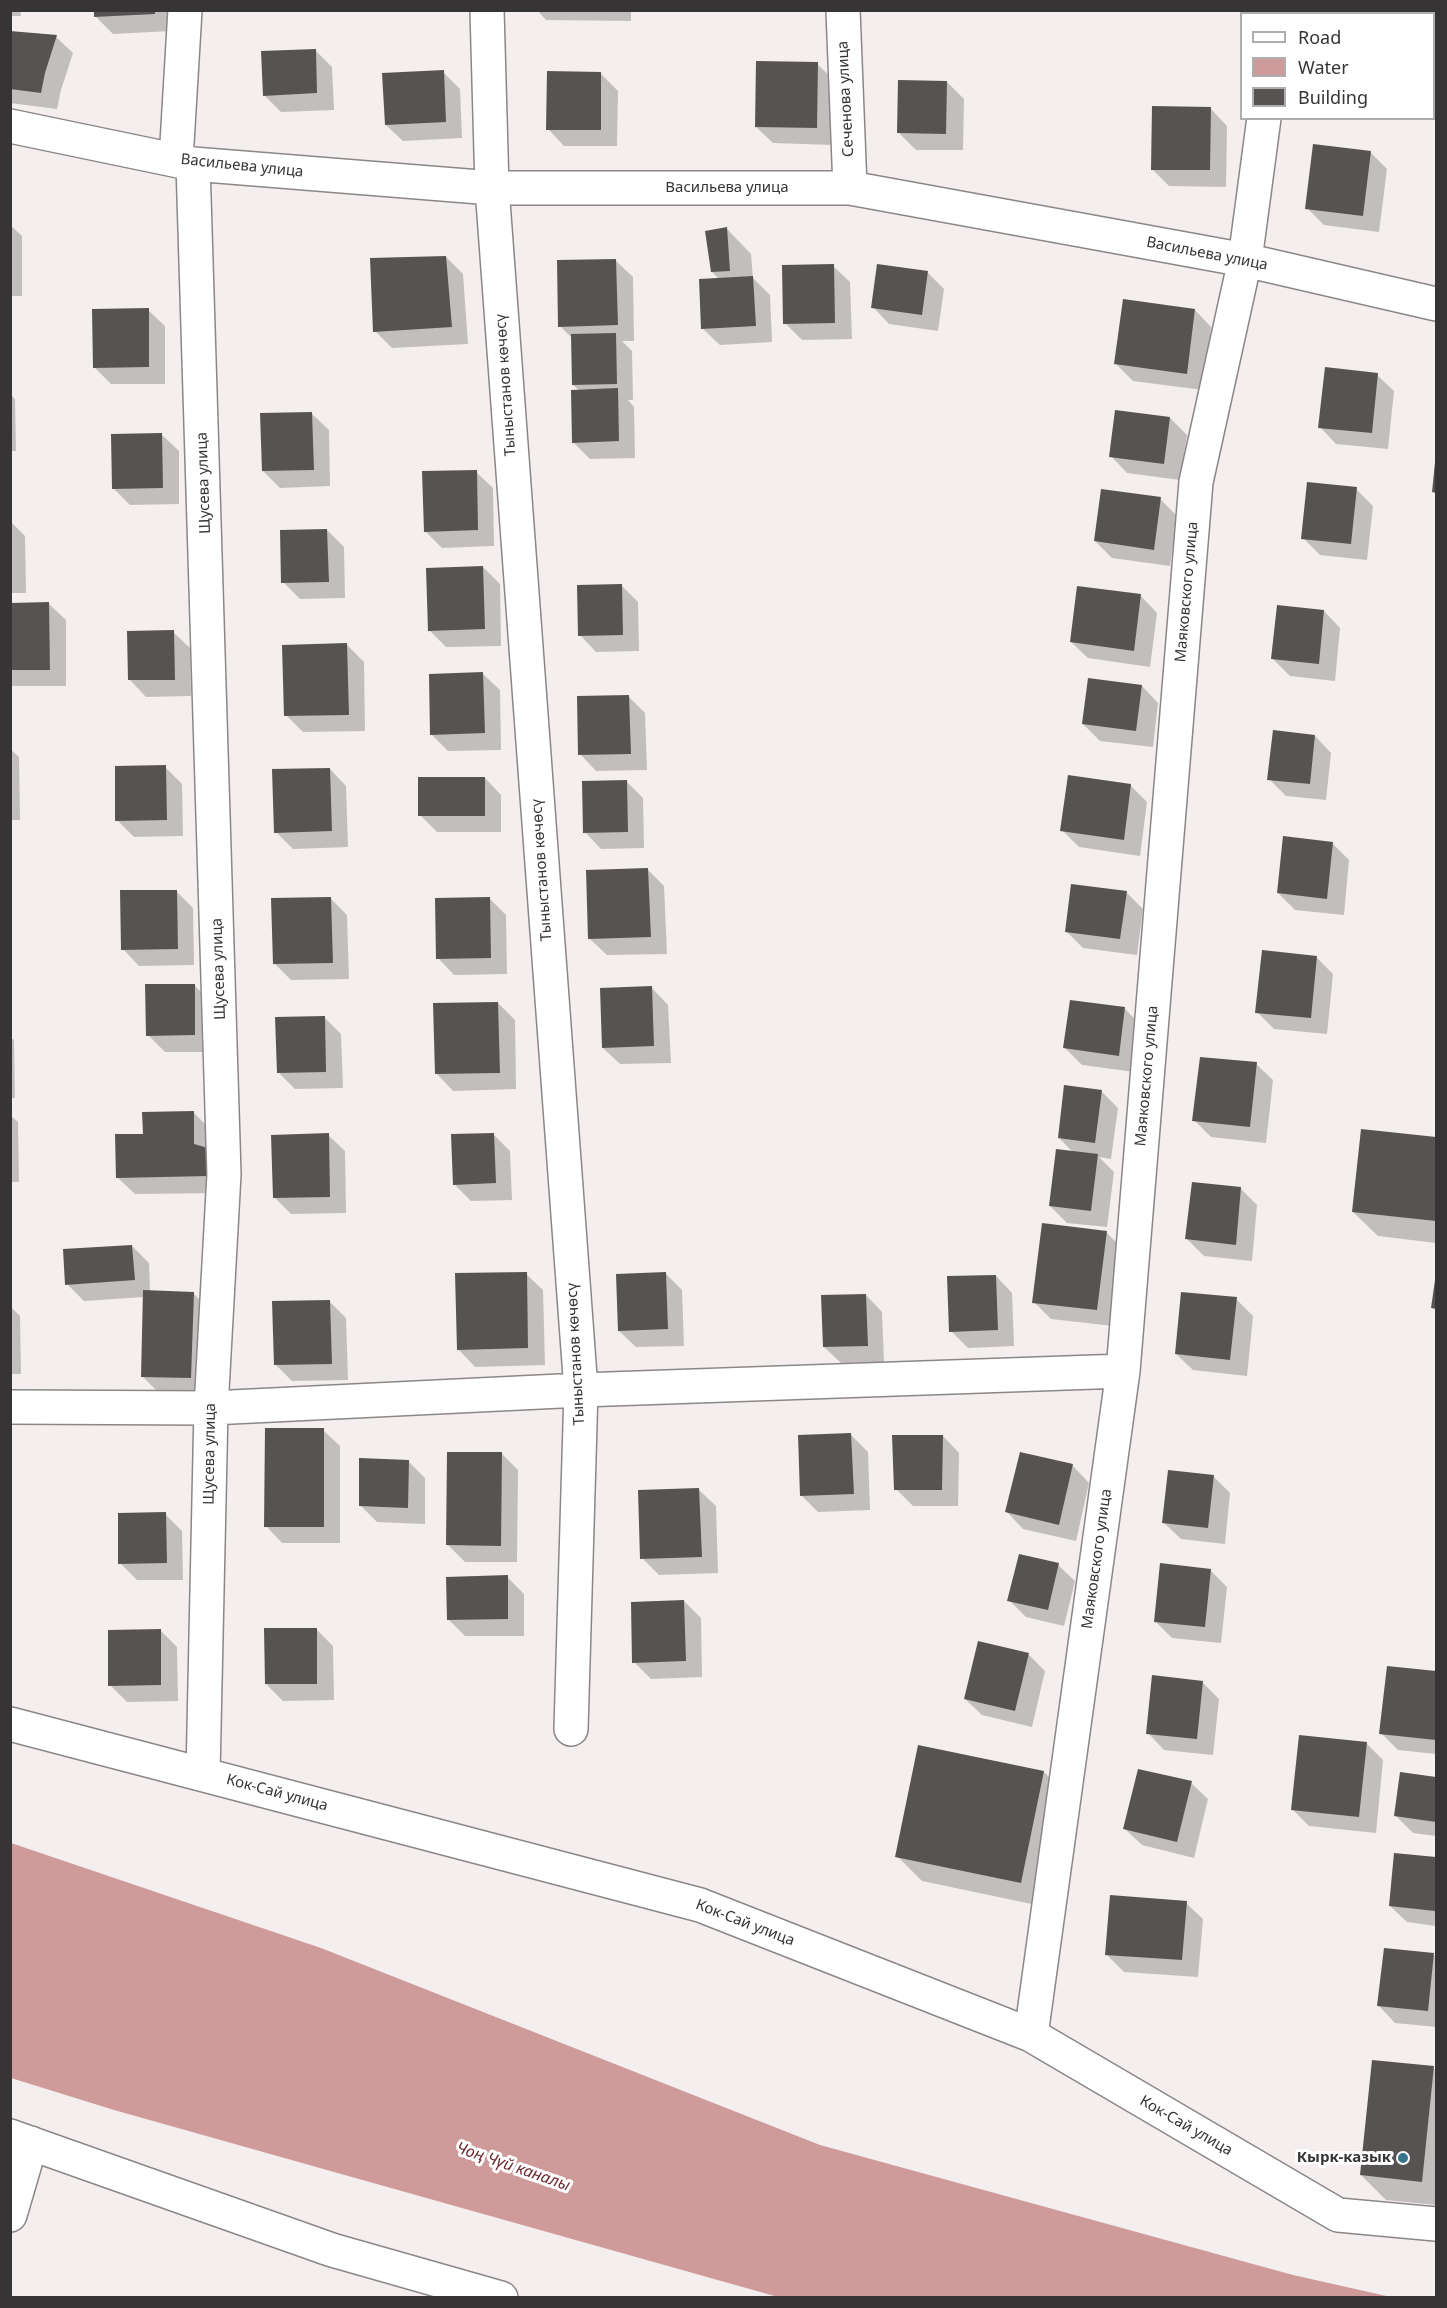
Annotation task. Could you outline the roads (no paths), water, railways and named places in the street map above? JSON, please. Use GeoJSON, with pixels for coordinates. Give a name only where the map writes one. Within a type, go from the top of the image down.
{"type":"FeatureCollection","features":[{"type":"Feature","properties":{"kind":"street","name":"Щусева улица"},"geometry":{"type":"LineString","coordinates":[[185,10],[185,162],[224,1116],[224,1174],[211,1408],[203,1774]]}},
{"type":"Feature","properties":{"kind":"street","name":"Тыныстанов көчөсү"},"geometry":{"type":"LineString","coordinates":[[487,10],[492,188],[581,1390],[571,1729]]}},
{"type":"Feature","properties":{"kind":"street","name":"Сеченова улица"},"geometry":{"type":"LineString","coordinates":[[843,10],[850,188]]}},
{"type":"Feature","properties":{"kind":"street","name":"Маяковского улица"},"geometry":{"type":"LineString","coordinates":[[1031,2035],[1123,1371],[1196,482],[1245,260],[1264,120]]}},
{"type":"Feature","properties":{"kind":"street","name":"Васильева улица"},"geometry":{"type":"LineString","coordinates":[[10,126],[185,162],[492,188],[850,188],[1245,260],[1437,304]]}},
{"type":"Feature","properties":{"kind":"street"},"geometry":{"type":"LineString","coordinates":[[10,1407],[211,1408],[581,1390],[1123,1371]]}},
{"type":"Feature","properties":{"kind":"street","name":"Кок-Сай улица"},"geometry":{"type":"LineString","coordinates":[[10,1724],[700,1905],[1031,2035],[1338,2215],[1437,2224]]}},
{"type":"Feature","properties":{"kind":"street"},"geometry":{"type":"LineString","coordinates":[[10,2215],[21,2139],[332,2250],[491,2296]]}},
{"type":"Feature","properties":{"kind":"water","name":"Чоң Чүй каналы"},"geometry":{"type":"Polygon","coordinates":[[[11,1843],[321,1948],[820,2145],[1293,2275],[1391,2297],[778,2297],[114,2110],[11,2078],[11,1843]]]}},
{"type":"Feature","properties":{"kind":"place","name":"Кырк-казык"},"geometry":{"type":"Point","coordinates":[1403,2158]}}]}
